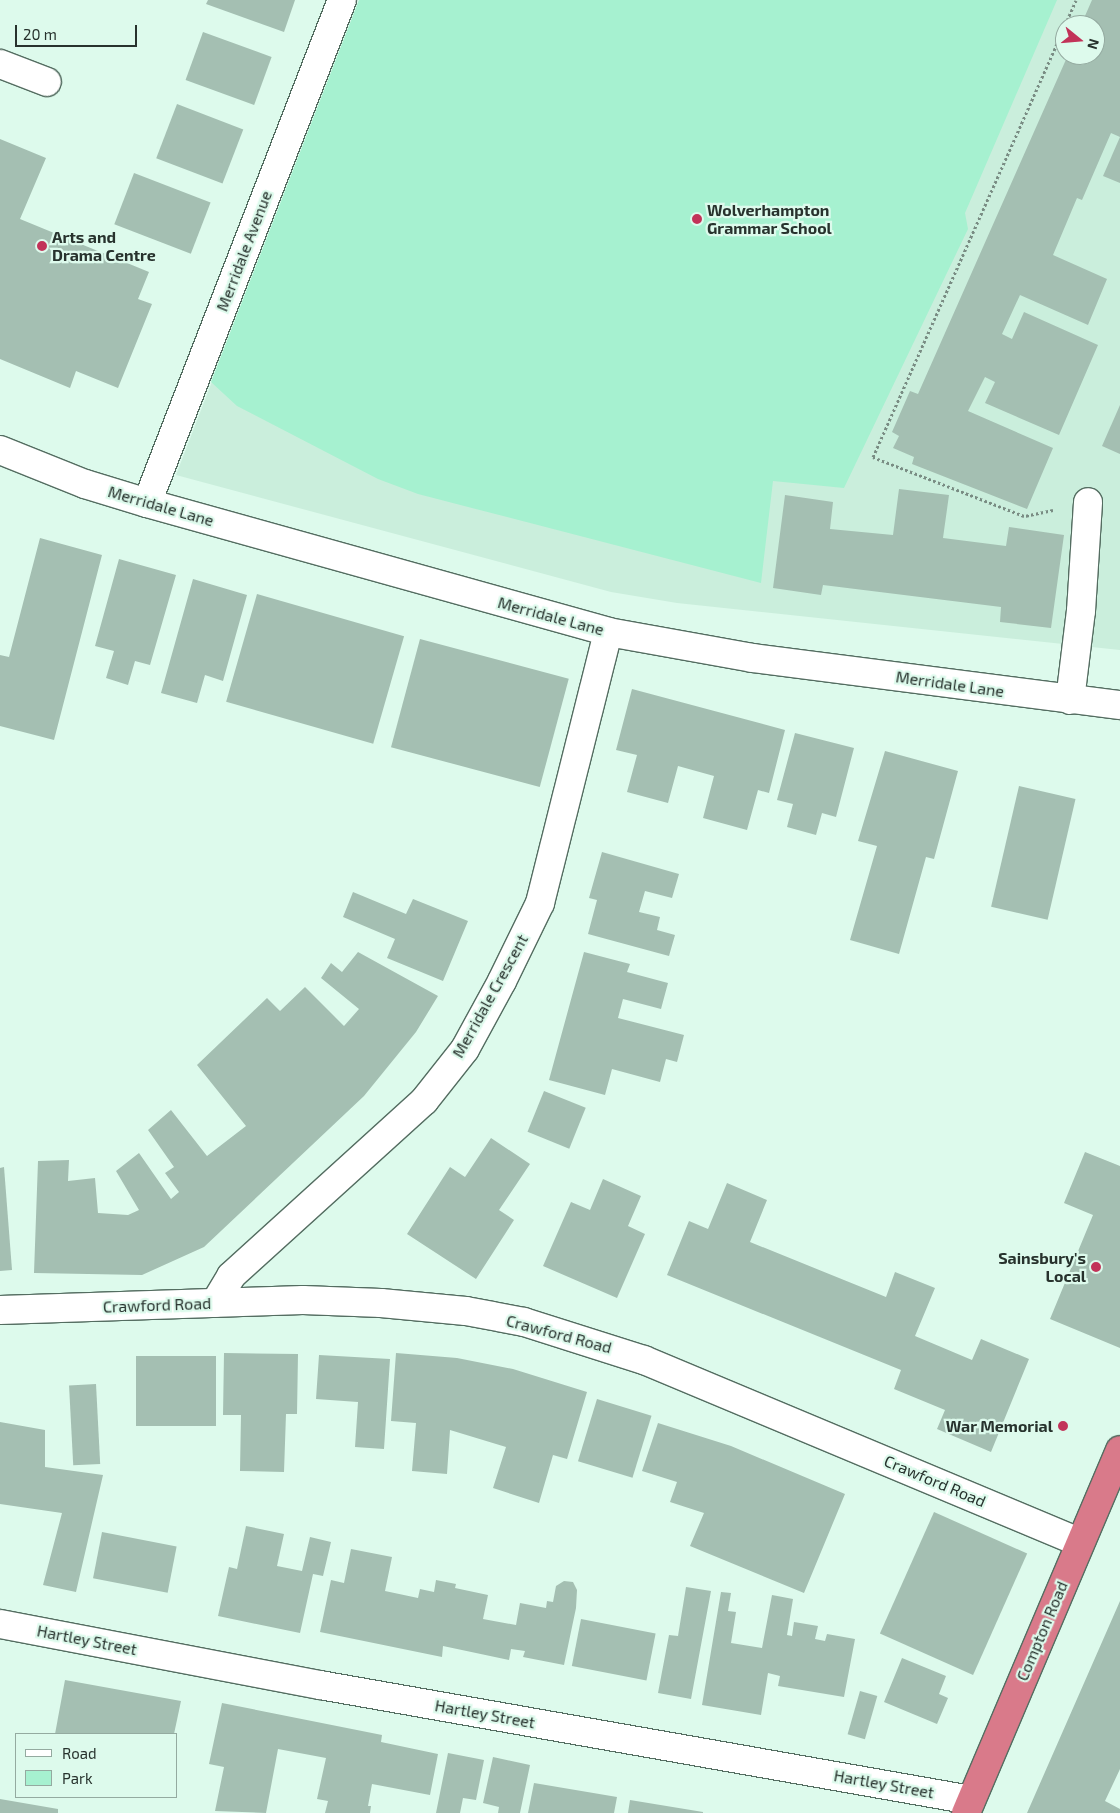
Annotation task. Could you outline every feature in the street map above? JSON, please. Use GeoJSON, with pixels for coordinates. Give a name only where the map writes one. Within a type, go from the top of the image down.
{"type":"FeatureCollection","features":[{"type":"Feature","properties":{"kind":"highway","name":"Compton Road"},"geometry":{"type":"LineString","coordinates":[[968,1806],[1120,1450]]}},
{"type":"Feature","properties":{"kind":"street","name":"Merridale Avenue"},"geometry":{"type":"LineString","coordinates":[[147,503],[342,0]]}},
{"type":"Feature","properties":{"kind":"street"},"geometry":{"type":"LineString","coordinates":[[0,64],[48,82]]}},
{"type":"Feature","properties":{"kind":"street","name":"Merridale Lane"},"geometry":{"type":"LineString","coordinates":[[0,450],[85,484],[147,503],[608,632],[752,658],[1120,705]]}},
{"type":"Feature","properties":{"kind":"street"},"geometry":{"type":"LineString","coordinates":[[1070,700],[1081,611],[1088,502]]}},
{"type":"Feature","properties":{"kind":"street","name":"Merridale Crescent"},"geometry":{"type":"LineString","coordinates":[[215,1303],[231,1276],[424,1101],[465,1048],[502,981],[540,903],[608,632]]}},
{"type":"Feature","properties":{"kind":"street","name":"Crawford Road"},"geometry":{"type":"LineString","coordinates":[[0,1310],[303,1300],[381,1303],[466,1312],[524,1322],[644,1360],[1080,1542]]}},
{"type":"Feature","properties":{"kind":"street","name":"Hartley Street"},"geometry":{"type":"LineString","coordinates":[[0,1624],[968,1806]]}},
{"type":"Feature","properties":{"kind":"path"},"geometry":{"type":"LineString","coordinates":[[1069,15],[1076,0]]}},
{"type":"Feature","properties":{"kind":"path"},"geometry":{"type":"LineString","coordinates":[[1055,48],[873,457],[1024,516],[1088,502]]}},
{"type":"Feature","properties":{"kind":"shaded area","name":"Wolverhampton Grammar School"},"geometry":{"type":"Polygon","coordinates":[[[359,0],[1120,0],[1120,650],[677,603],[611,592],[176,475],[359,0]]]}},
{"type":"Feature","properties":{"kind":"green space","name":"Wolverhampton Grammar School"},"geometry":{"type":"Polygon","coordinates":[[[359,0],[1057,0],[965,213],[968,229],[844,488],[773,481],[761,583],[418,494],[378,479],[237,406],[211,382],[359,0]]]}},
{"type":"Feature","properties":{"kind":"building"},"geometry":{"type":"Polygon","coordinates":[[[208,0],[295,0],[284,32],[206,4],[208,0]]]}},
{"type":"Feature","properties":{"kind":"building"},"geometry":{"type":"Polygon","coordinates":[[[1092,0],[1120,0],[1120,137],[1111,133],[1082,200],[1077,198],[1053,255],[1107,279],[1088,325],[1020,295],[1002,334],[1012,339],[1024,312],[1098,345],[1059,435],[985,403],[995,382],[985,377],[968,411],[1053,448],[1027,509],[912,464],[914,457],[893,448],[899,436],[892,432],[910,391],[918,394],[1064,65],[1105,65],[1105,15],[1085,15],[1092,0]]]}},
{"type":"Feature","properties":{"kind":"building"},"geometry":{"type":"Polygon","coordinates":[[[203,32],[272,57],[254,105],[186,80],[203,32]]]}},
{"type":"Feature","properties":{"kind":"building"},"geometry":{"type":"Polygon","coordinates":[[[177,104],[243,129],[222,184],[156,158],[177,104]]]}},
{"type":"Feature","properties":{"kind":"building"},"geometry":{"type":"Polygon","coordinates":[[[1120,137],[1120,183],[1103,176],[1120,137]]]}},
{"type":"Feature","properties":{"kind":"building","name":"Arts and Drama Centre"},"geometry":{"type":"Polygon","coordinates":[[[0,139],[46,158],[20,219],[149,272],[138,299],[152,304],[118,388],[76,371],[70,388],[0,359],[0,139]]]}},
{"type":"Feature","properties":{"kind":"building"},"geometry":{"type":"Polygon","coordinates":[[[134,173],[211,202],[191,254],[114,224],[134,173]]]}},
{"type":"Feature","properties":{"kind":"building"},"geometry":{"type":"Polygon","coordinates":[[[1120,405],[1120,454],[1102,446],[1120,405]]]}},
{"type":"Feature","properties":{"kind":"building"},"geometry":{"type":"Polygon","coordinates":[[[899,489],[949,495],[943,538],[1006,546],[1009,527],[1064,535],[1051,628],[1000,622],[1001,607],[823,585],[821,595],[773,588],[785,495],[833,502],[830,529],[893,535],[899,489]]]}},
{"type":"Feature","properties":{"kind":"building"},"geometry":{"type":"Polygon","coordinates":[[[40,538],[102,555],[54,740],[0,726],[0,655],[9,657],[40,538]]]}},
{"type":"Feature","properties":{"kind":"building"},"geometry":{"type":"Polygon","coordinates":[[[119,559],[176,575],[150,665],[135,661],[128,685],[106,678],[114,651],[95,646],[119,559]]]}},
{"type":"Feature","properties":{"kind":"building"},"geometry":{"type":"Polygon","coordinates":[[[193,579],[247,595],[223,681],[205,675],[197,703],[161,693],[193,579]]]}},
{"type":"Feature","properties":{"kind":"building"},"geometry":{"type":"Polygon","coordinates":[[[257,594],[404,636],[373,744],[226,702],[257,594]]]}},
{"type":"Feature","properties":{"kind":"building"},"geometry":{"type":"Polygon","coordinates":[[[420,639],[569,679],[540,787],[391,747],[420,639]]]}},
{"type":"Feature","properties":{"kind":"building"},"geometry":{"type":"Polygon","coordinates":[[[632,689],[785,730],[769,793],[758,790],[747,830],[703,818],[714,776],[678,766],[668,803],[627,792],[637,755],[616,750],[632,689]]]}},
{"type":"Feature","properties":{"kind":"building"},"geometry":{"type":"Polygon","coordinates":[[[795,733],[854,748],[836,817],[822,813],[816,835],[787,827],[793,804],[777,800],[795,733]]]}},
{"type":"Feature","properties":{"kind":"building"},"geometry":{"type":"Polygon","coordinates":[[[885,751],[958,771],[934,859],[926,857],[899,954],[850,940],[877,846],[858,841],[885,751]]]}},
{"type":"Feature","properties":{"kind":"building"},"geometry":{"type":"Polygon","coordinates":[[[1019,786],[1076,799],[1048,920],[991,907],[1019,786]]]}},
{"type":"Feature","properties":{"kind":"building"},"geometry":{"type":"Polygon","coordinates":[[[602,852],[679,874],[672,898],[645,891],[639,912],[660,917],[657,930],[675,935],[669,956],[588,934],[597,900],[589,898],[602,852]]]}},
{"type":"Feature","properties":{"kind":"building"},"geometry":{"type":"Polygon","coordinates":[[[353,892],[406,914],[413,899],[468,921],[443,981],[387,958],[395,939],[343,917],[353,892]]]}},
{"type":"Feature","properties":{"kind":"building"},"geometry":{"type":"Polygon","coordinates":[[[358,952],[438,996],[416,1032],[364,1096],[204,1247],[142,1275],[34,1273],[38,1161],[69,1160],[68,1181],[95,1178],[98,1213],[128,1215],[139,1210],[116,1171],[139,1153],[171,1199],[179,1192],[165,1173],[174,1167],[148,1130],[171,1110],[207,1156],[246,1126],[197,1065],[267,998],[280,1011],[305,987],[344,1026],[359,1009],[321,978],[331,963],[342,972],[358,952]]]}},
{"type":"Feature","properties":{"kind":"building"},"geometry":{"type":"Polygon","coordinates":[[[584,952],[630,964],[627,972],[668,983],[661,1009],[623,999],[618,1018],[684,1035],[677,1062],[666,1059],[660,1082],[612,1069],[605,1095],[549,1080],[584,952]]]}},
{"type":"Feature","properties":{"kind":"building"},"geometry":{"type":"Polygon","coordinates":[[[544,1091],[586,1108],[569,1149],[528,1132],[544,1091]]]}},
{"type":"Feature","properties":{"kind":"building"},"geometry":{"type":"Polygon","coordinates":[[[491,1138],[530,1164],[499,1210],[514,1220],[476,1279],[407,1234],[450,1167],[465,1177],[491,1138]]]}},
{"type":"Feature","properties":{"kind":"building","name":"Sainsbury's Local"},"geometry":{"type":"Polygon","coordinates":[[[1085,1152],[1120,1166],[1120,1348],[1050,1319],[1093,1215],[1064,1203],[1085,1152]]]}},
{"type":"Feature","properties":{"kind":"building"},"geometry":{"type":"Polygon","coordinates":[[[4,1167],[12,1270],[0,1271],[0,1168],[4,1167]]]}},
{"type":"Feature","properties":{"kind":"building"},"geometry":{"type":"Polygon","coordinates":[[[603,1179],[641,1196],[628,1226],[645,1234],[617,1298],[543,1266],[571,1202],[590,1210],[603,1179]]]}},
{"type":"Feature","properties":{"kind":"building"},"geometry":{"type":"Polygon","coordinates":[[[727,1183],[767,1200],[750,1242],[886,1297],[895,1272],[935,1288],[915,1336],[972,1360],[981,1339],[1029,1359],[991,1452],[937,1429],[945,1410],[894,1389],[901,1370],[667,1275],[689,1221],[708,1229],[727,1183]]]}},
{"type":"Feature","properties":{"kind":"building"},"geometry":{"type":"Polygon","coordinates":[[[224,1353],[298,1354],[297,1414],[286,1414],[284,1472],[240,1471],[241,1415],[223,1415],[224,1353]]]}},
{"type":"Feature","properties":{"kind":"building"},"geometry":{"type":"Polygon","coordinates":[[[396,1353],[457,1358],[513,1369],[587,1392],[567,1459],[553,1455],[539,1503],[493,1488],[506,1447],[450,1430],[447,1474],[412,1471],[416,1423],[391,1421],[396,1353]]]}},
{"type":"Feature","properties":{"kind":"building"},"geometry":{"type":"Polygon","coordinates":[[[319,1355],[390,1359],[384,1449],[355,1447],[358,1402],[316,1399],[319,1355]]]}},
{"type":"Feature","properties":{"kind":"building"},"geometry":{"type":"Polygon","coordinates":[[[136,1356],[216,1356],[216,1426],[136,1426],[136,1356]]]}},
{"type":"Feature","properties":{"kind":"building"},"geometry":{"type":"Polygon","coordinates":[[[96,1384],[100,1464],[73,1465],[69,1385],[96,1384]]]}},
{"type":"Feature","properties":{"kind":"building"},"geometry":{"type":"Polygon","coordinates":[[[597,1399],[652,1416],[633,1478],[578,1461],[597,1399]]]}},
{"type":"Feature","properties":{"kind":"building"},"geometry":{"type":"Polygon","coordinates":[[[0,1422],[45,1430],[45,1467],[103,1475],[76,1592],[43,1585],[62,1513],[0,1504],[0,1422]]]}},
{"type":"Feature","properties":{"kind":"building"},"geometry":{"type":"Polygon","coordinates":[[[658,1423],[731,1446],[845,1494],[804,1593],[690,1546],[704,1513],[670,1502],[677,1482],[642,1471],[658,1423]]]}},
{"type":"Feature","properties":{"kind":"building"},"geometry":{"type":"Polygon","coordinates":[[[934,1512],[1027,1553],[973,1675],[880,1634],[934,1512]]]}},
{"type":"Feature","properties":{"kind":"building"},"geometry":{"type":"Polygon","coordinates":[[[246,1526],[284,1534],[277,1566],[302,1571],[310,1537],[331,1542],[323,1576],[313,1574],[300,1633],[218,1616],[229,1567],[237,1569],[246,1526]]]}},
{"type":"Feature","properties":{"kind":"building"},"geometry":{"type":"Polygon","coordinates":[[[102,1532],[177,1547],[168,1593],[93,1578],[102,1532]]]}},
{"type":"Feature","properties":{"kind":"building"},"geometry":{"type":"Polygon","coordinates":[[[351,1549],[392,1557],[385,1591],[418,1598],[420,1589],[434,1592],[436,1580],[456,1584],[455,1588],[488,1595],[483,1619],[516,1625],[520,1603],[546,1608],[547,1601],[553,1602],[556,1586],[564,1581],[573,1582],[577,1590],[576,1608],[564,1665],[523,1657],[525,1651],[511,1649],[509,1660],[443,1646],[442,1657],[320,1632],[331,1580],[344,1583],[351,1549]]]}},
{"type":"Feature","properties":{"kind":"building"},"geometry":{"type":"Polygon","coordinates":[[[686,1587],[711,1591],[691,1699],[658,1693],[669,1635],[678,1636],[686,1587]]]}},
{"type":"Feature","properties":{"kind":"building"},"geometry":{"type":"Polygon","coordinates":[[[721,1592],[731,1593],[728,1611],[736,1612],[731,1643],[762,1648],[772,1595],[793,1599],[787,1635],[792,1636],[794,1622],[818,1626],[815,1639],[825,1641],[827,1634],[855,1639],[844,1697],[778,1686],[780,1676],[768,1673],[761,1715],[702,1705],[721,1592]]]}},
{"type":"Feature","properties":{"kind":"building"},"geometry":{"type":"Polygon","coordinates":[[[1120,1601],[1120,1769],[1105,1801],[1120,1809],[1120,1813],[1027,1813],[1120,1601]]]}},
{"type":"Feature","properties":{"kind":"building"},"geometry":{"type":"Polygon","coordinates":[[[581,1619],[656,1634],[646,1681],[572,1666],[581,1619]]]}},
{"type":"Feature","properties":{"kind":"building"},"geometry":{"type":"Polygon","coordinates":[[[902,1658],[946,1676],[939,1694],[948,1698],[937,1724],[884,1702],[902,1658]]]}},
{"type":"Feature","properties":{"kind":"building"},"geometry":{"type":"Polygon","coordinates":[[[65,1680],[181,1701],[174,1733],[55,1733],[65,1680]]]}},
{"type":"Feature","properties":{"kind":"building"},"geometry":{"type":"Polygon","coordinates":[[[860,1691],[877,1696],[865,1739],[848,1734],[860,1691]]]}},
{"type":"Feature","properties":{"kind":"building"},"geometry":{"type":"Polygon","coordinates":[[[222,1703],[382,1735],[381,1742],[438,1754],[430,1795],[372,1784],[368,1806],[371,1806],[370,1813],[325,1813],[328,1801],[317,1799],[326,1758],[278,1749],[266,1813],[215,1811],[224,1767],[209,1764],[222,1703]]]}},
{"type":"Feature","properties":{"kind":"building"},"geometry":{"type":"Polygon","coordinates":[[[448,1753],[484,1760],[476,1800],[463,1798],[460,1813],[436,1813],[448,1753]]]}},
{"type":"Feature","properties":{"kind":"building"},"geometry":{"type":"Polygon","coordinates":[[[493,1757],[530,1765],[520,1813],[498,1813],[499,1807],[483,1803],[493,1757]]]}},
{"type":"Feature","properties":{"kind":"building"},"geometry":{"type":"Polygon","coordinates":[[[534,1783],[617,1797],[614,1813],[528,1813],[534,1783]]]}},
{"type":"Feature","properties":{"kind":"building"},"geometry":{"type":"Polygon","coordinates":[[[0,1799],[58,1809],[58,1813],[0,1813],[0,1799]]]}},
{"type":"Feature","properties":{"kind":"building"},"geometry":{"type":"Polygon","coordinates":[[[630,1800],[703,1812],[703,1813],[628,1813],[630,1800]]]}},
{"type":"Feature","properties":{"kind":"place","name":"Wolverhampton Grammar School"},"geometry":{"type":"Point","coordinates":[697,219]}},
{"type":"Feature","properties":{"kind":"place","name":"Arts and Drama Centre"},"geometry":{"type":"Point","coordinates":[42,246]}},
{"type":"Feature","properties":{"kind":"place","name":"Sainsbury's Local"},"geometry":{"type":"Point","coordinates":[1096,1267]}},
{"type":"Feature","properties":{"kind":"place","name":"War Memorial"},"geometry":{"type":"Point","coordinates":[1063,1426]}}]}
